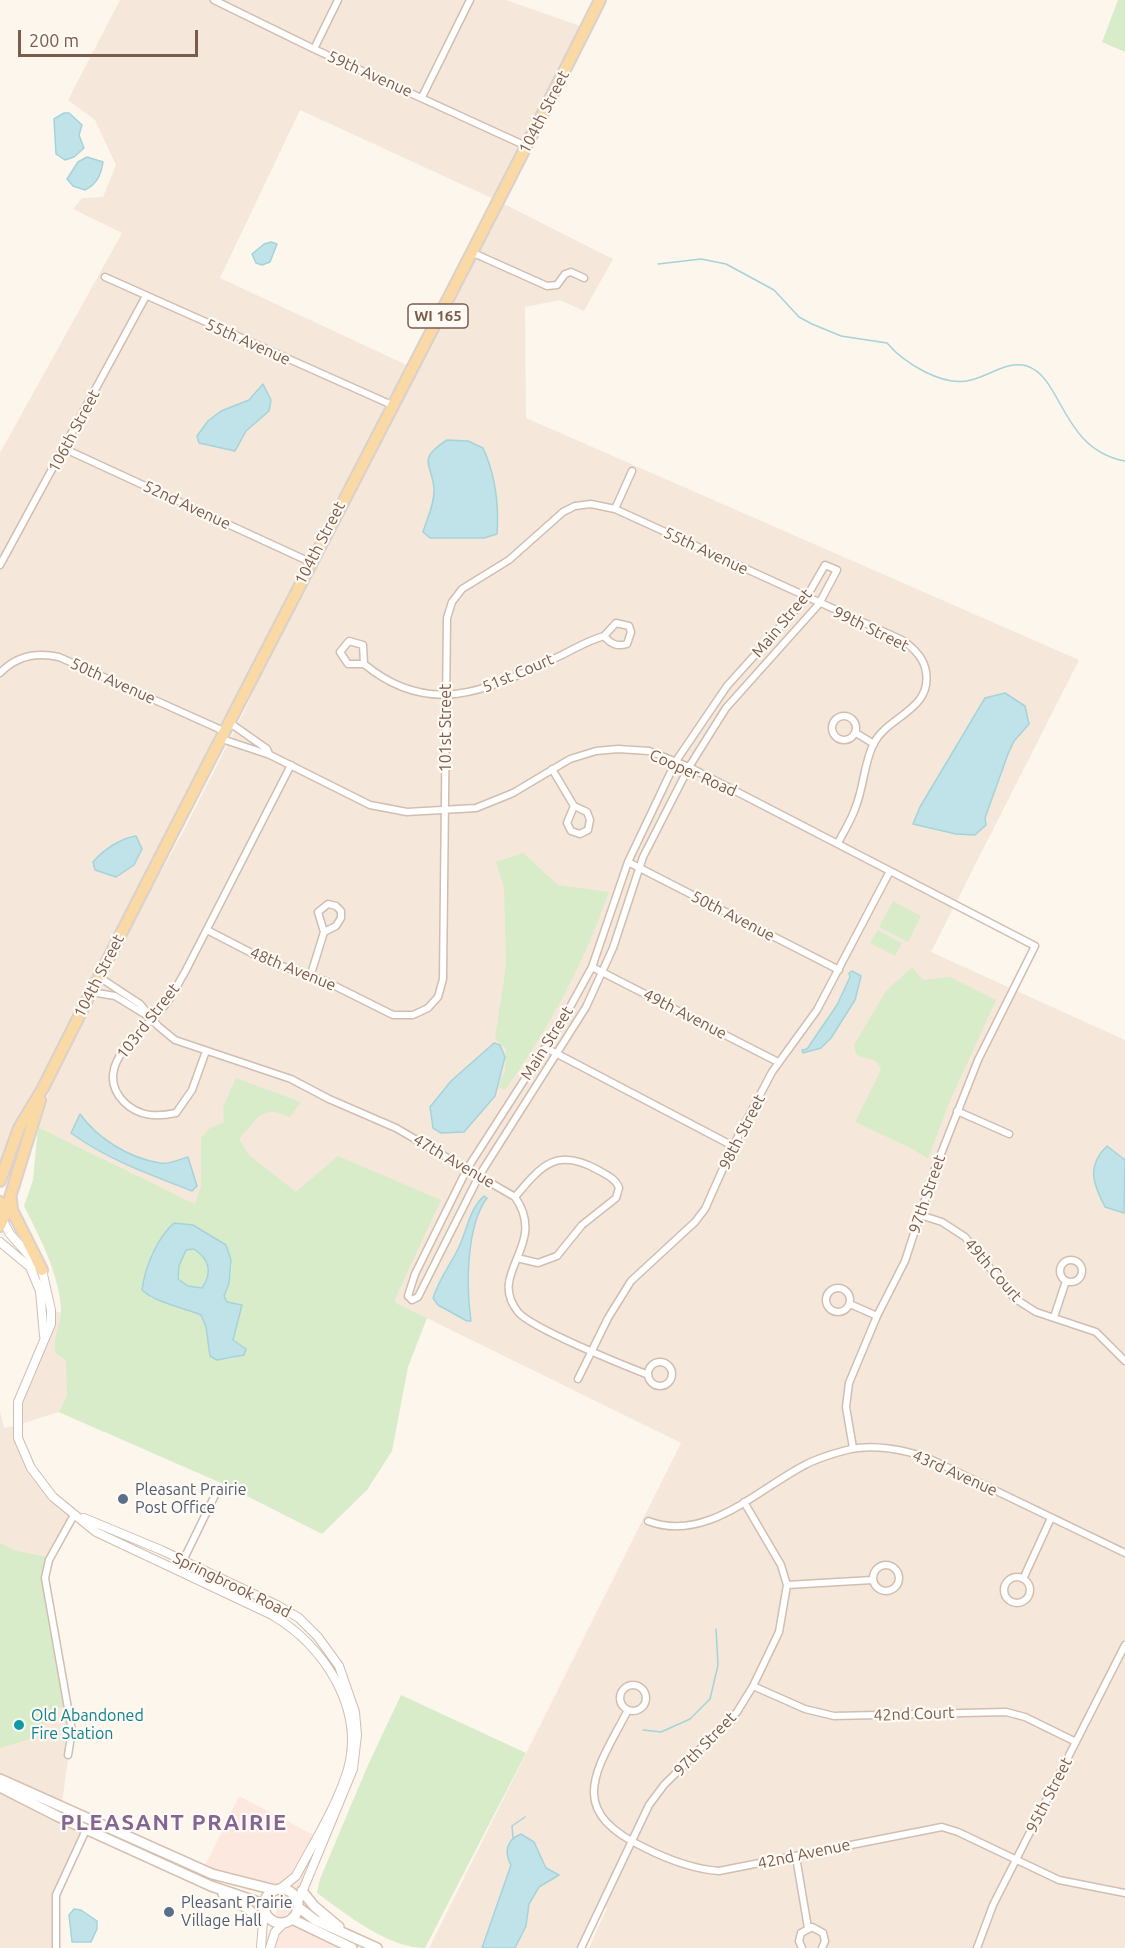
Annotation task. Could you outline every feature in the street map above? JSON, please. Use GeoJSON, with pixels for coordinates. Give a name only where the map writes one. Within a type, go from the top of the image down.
{"type":"FeatureCollection","features":[{"type":"Feature","properties":{"kind":"main road","name":"104th Street"},"geometry":{"type":"LineString","coordinates":[[0,1181],[19,1128],[43,1088],[310,562],[600,0]]}},
{"type":"Feature","properties":{"kind":"main road","name":"104th Street"},"geometry":{"type":"LineString","coordinates":[[2,1221],[6,1200],[43,1088]]}},
{"type":"Feature","properties":{"kind":"main road"},"geometry":{"type":"LineString","coordinates":[[6,1200],[42,1270]]}},
{"type":"Feature","properties":{"kind":"main road"},"geometry":{"type":"LineString","coordinates":[[0,1779],[212,1874],[292,1892],[298,1904],[315,1920],[344,1931],[377,1948]]}},
{"type":"Feature","properties":{"kind":"main road"},"geometry":{"type":"LineString","coordinates":[[0,1787],[86,1830],[210,1886],[264,1906],[273,1921],[288,1921],[352,1948]]}},
{"type":"Feature","properties":{"kind":"main road"},"geometry":{"type":"LineString","coordinates":[[210,1886],[247,1908],[262,1922]]}},
{"type":"Feature","properties":{"kind":"main road"},"geometry":{"type":"LineString","coordinates":[[264,1906],[267,1897],[278,1889]]}},
{"type":"Feature","properties":{"kind":"main road"},"geometry":{"type":"LineString","coordinates":[[302,1891],[314,1906],[344,1931]]}},
{"type":"Feature","properties":{"kind":"main road"},"geometry":{"type":"LineString","coordinates":[[288,1921],[298,1904]]}},
{"type":"Feature","properties":{"kind":"street","name":"59th Avenue"},"geometry":{"type":"LineString","coordinates":[[214,0],[314,49],[526,146]]}},
{"type":"Feature","properties":{"kind":"street"},"geometry":{"type":"LineString","coordinates":[[314,49],[338,0]]}},
{"type":"Feature","properties":{"kind":"street"},"geometry":{"type":"LineString","coordinates":[[422,97],[470,0]]}},
{"type":"Feature","properties":{"kind":"street"},"geometry":{"type":"LineString","coordinates":[[471,252],[547,286],[557,285],[565,274],[571,272],[584,278]]}},
{"type":"Feature","properties":{"kind":"street","name":"55th Avenue"},"geometry":{"type":"LineString","coordinates":[[105,277],[392,405]]}},
{"type":"Feature","properties":{"kind":"street","name":"106th Street"},"geometry":{"type":"LineString","coordinates":[[0,565],[146,296]]}},
{"type":"Feature","properties":{"kind":"street","name":"52nd Avenue"},"geometry":{"type":"LineString","coordinates":[[65,449],[310,562]]}},
{"type":"Feature","properties":{"kind":"street"},"geometry":{"type":"LineString","coordinates":[[615,509],[632,471]]}},
{"type":"Feature","properties":{"kind":"street","name":"55th Avenue"},"geometry":{"type":"LineString","coordinates":[[591,504],[615,509],[819,604]]}},
{"type":"Feature","properties":{"kind":"street","name":"101st Street"},"geometry":{"type":"LineString","coordinates":[[413,1015],[428,1008],[442,989],[447,618],[452,602],[462,590],[509,560],[563,512],[575,506],[591,504]]}},
{"type":"Feature","properties":{"kind":"street","name":"Main Street"},"geometry":{"type":"LineString","coordinates":[[825,565],[837,570],[819,604],[726,708],[689,767],[639,868],[603,972],[557,1055],[479,1176],[418,1297],[412,1300],[408,1296],[411,1282],[467,1169],[546,1048],[592,967],[628,862],[676,761],[727,686],[806,598],[825,565]]}},
{"type":"Feature","properties":{"kind":"street","name":"99th Street"},"geometry":{"type":"LineString","coordinates":[[819,604],[902,640],[913,648],[923,661],[927,680],[917,705],[873,744]]}},
{"type":"Feature","properties":{"kind":"street","name":"51st Court"},"geometry":{"type":"LineString","coordinates":[[364,664],[363,645],[349,641],[343,645],[340,652],[348,664],[364,664],[390,682],[406,689],[447,696],[491,687],[604,636],[616,623],[629,626],[631,632],[627,644],[621,646],[612,644],[604,636]]}},
{"type":"Feature","properties":{"kind":"street","name":"50th Avenue"},"geometry":{"type":"LineString","coordinates":[[0,673],[11,663],[24,657],[40,654],[59,657],[226,731]]}},
{"type":"Feature","properties":{"kind":"street"},"geometry":{"type":"LineString","coordinates":[[844,716],[852,718],[856,725],[856,733],[851,739],[839,739],[833,734],[834,722],[844,716]]}},
{"type":"Feature","properties":{"kind":"street","name":"Cooper Road"},"geometry":{"type":"LineString","coordinates":[[226,731],[267,749],[268,754]]}},
{"type":"Feature","properties":{"kind":"street","name":"Cooper Road"},"geometry":{"type":"LineString","coordinates":[[226,731],[264,755],[268,754],[291,765],[360,801],[382,809],[407,812],[446,812],[476,808],[494,802],[585,753],[618,749],[649,751],[689,767],[1035,946]]}},
{"type":"Feature","properties":{"kind":"street"},"geometry":{"type":"LineString","coordinates":[[838,843],[856,806],[873,744],[856,733]]}},
{"type":"Feature","properties":{"kind":"street","name":"103rd Street"},"geometry":{"type":"LineString","coordinates":[[206,1051],[192,1090],[176,1113],[148,1115],[130,1108],[120,1098],[114,1085],[114,1071],[119,1055],[170,997],[207,930],[291,765]]}},
{"type":"Feature","properties":{"kind":"street"},"geometry":{"type":"LineString","coordinates":[[552,769],[574,806],[587,812],[590,820],[588,830],[580,834],[571,831],[567,823],[574,806]]}},
{"type":"Feature","properties":{"kind":"street","name":"50th Avenue"},"geometry":{"type":"LineString","coordinates":[[628,862],[838,970]]}},
{"type":"Feature","properties":{"kind":"street","name":"98th Street"},"geometry":{"type":"LineString","coordinates":[[578,1380],[613,1308],[632,1281],[695,1222],[705,1209],[733,1146],[778,1062],[812,1017],[890,871]]}},
{"type":"Feature","properties":{"kind":"street"},"geometry":{"type":"LineString","coordinates":[[311,975],[324,932],[318,912],[328,904],[333,905],[340,911],[342,918],[336,926],[324,932]]}},
{"type":"Feature","properties":{"kind":"street","name":"48th Avenue"},"geometry":{"type":"LineString","coordinates":[[207,930],[265,960],[311,975],[388,1013],[399,1016],[413,1015]]}},
{"type":"Feature","properties":{"kind":"street","name":"97th Street"},"geometry":{"type":"LineString","coordinates":[[853,1449],[846,1396],[877,1316],[905,1260],[957,1111],[983,1049],[1035,946]]}},
{"type":"Feature","properties":{"kind":"street","name":"49th Avenue"},"geometry":{"type":"LineString","coordinates":[[592,967],[778,1062]]}},
{"type":"Feature","properties":{"kind":"street"},"geometry":{"type":"LineString","coordinates":[[99,977],[133,998],[146,1009],[152,1018]]}},
{"type":"Feature","properties":{"kind":"street"},"geometry":{"type":"LineString","coordinates":[[91,992],[115,996],[152,1018]]}},
{"type":"Feature","properties":{"kind":"street","name":"47th Avenue"},"geometry":{"type":"LineString","coordinates":[[152,1018],[175,1040],[296,1081],[329,1099],[396,1128],[515,1197]]}},
{"type":"Feature","properties":{"kind":"street"},"geometry":{"type":"LineString","coordinates":[[546,1048],[733,1146]]}},
{"type":"Feature","properties":{"kind":"street"},"geometry":{"type":"LineString","coordinates":[[957,1111],[1009,1134]]}},
{"type":"Feature","properties":{"kind":"street"},"geometry":{"type":"LineString","coordinates":[[518,1258],[538,1263],[557,1256],[582,1226],[616,1198],[619,1188],[615,1181],[595,1168],[576,1160],[564,1159],[548,1163],[540,1169],[515,1197],[525,1214],[527,1230],[511,1273],[509,1289],[518,1312],[538,1326],[646,1374],[651,1382],[658,1386],[669,1382],[672,1375],[668,1364],[660,1362],[653,1364],[646,1374]]}},
{"type":"Feature","properties":{"kind":"street","name":"49th Court"},"geometry":{"type":"LineString","coordinates":[[920,1215],[942,1222],[965,1238],[1014,1298],[1036,1312],[1096,1332],[1125,1361]]}},
{"type":"Feature","properties":{"kind":"street","name":"Springbrook Road"},"geometry":{"type":"LineString","coordinates":[[2,1221],[9,1234],[42,1270],[51,1310],[51,1324],[45,1341],[18,1402],[18,1438],[31,1468],[53,1497],[96,1532],[272,1615],[299,1632],[326,1664],[341,1693],[351,1737],[347,1770],[296,1876],[278,1889]]}},
{"type":"Feature","properties":{"kind":"street","name":"Springbrook Road"},"geometry":{"type":"LineString","coordinates":[[0,1242],[30,1267],[40,1291],[45,1341]]}},
{"type":"Feature","properties":{"kind":"street"},"geometry":{"type":"LineString","coordinates":[[1054,1317],[1066,1281]]}},
{"type":"Feature","properties":{"kind":"street"},"geometry":{"type":"LineString","coordinates":[[842,1288],[850,1296],[850,1304],[841,1312],[833,1311],[827,1305],[826,1297],[830,1290],[842,1288]]}},
{"type":"Feature","properties":{"kind":"street"},"geometry":{"type":"LineString","coordinates":[[850,1304],[877,1316]]}},
{"type":"Feature","properties":{"kind":"street","name":"43rd Avenue"},"geometry":{"type":"LineString","coordinates":[[648,1521],[675,1527],[705,1523],[805,1465],[853,1449],[893,1449],[928,1458],[1125,1553]]}},
{"type":"Feature","properties":{"kind":"street"},"geometry":{"type":"LineString","coordinates":[[178,1572],[217,1491]]}},
{"type":"Feature","properties":{"kind":"street"},"geometry":{"type":"LineString","coordinates":[[744,1502],[773,1550],[787,1585],[872,1580]]}},
{"type":"Feature","properties":{"kind":"street"},"geometry":{"type":"LineString","coordinates":[[68,1755],[72,1731],[45,1578],[49,1560],[74,1515]]}},
{"type":"Feature","properties":{"kind":"street","name":"Springbrook Road"},"geometry":{"type":"LineString","coordinates":[[74,1515],[184,1561],[277,1605],[299,1618],[329,1649],[347,1685],[356,1723],[353,1769],[298,1904]]}},
{"type":"Feature","properties":{"kind":"street"},"geometry":{"type":"LineString","coordinates":[[1023,1579],[1051,1518]]}},
{"type":"Feature","properties":{"kind":"street"},"geometry":{"type":"LineString","coordinates":[[885,1565],[893,1567],[899,1578],[896,1586],[889,1591],[876,1588],[872,1580],[874,1572],[885,1565]]}},
{"type":"Feature","properties":{"kind":"street"},"geometry":{"type":"LineString","coordinates":[[1015,1578],[1023,1579],[1029,1584],[1028,1596],[1022,1602],[1011,1601],[1005,1594],[1005,1586],[1015,1578]]}},
{"type":"Feature","properties":{"kind":"street","name":"97th Street"},"geometry":{"type":"LineString","coordinates":[[580,1948],[629,1841],[649,1804],[664,1785],[729,1723],[753,1686],[778,1632],[787,1585]]}},
{"type":"Feature","properties":{"kind":"street","name":"95th Street"},"geometry":{"type":"LineString","coordinates":[[976,1948],[984,1924],[1125,1645]]}},
{"type":"Feature","properties":{"kind":"street","name":"42nd Avenue"},"geometry":{"type":"LineString","coordinates":[[627,1686],[640,1686],[646,1697],[644,1706],[636,1711],[628,1710],[621,1704],[621,1692],[627,1686]]}},
{"type":"Feature","properties":{"kind":"street","name":"42nd Court"},"geometry":{"type":"LineString","coordinates":[[753,1686],[805,1709],[834,1716],[1006,1712],[1025,1716],[1076,1742]]}},
{"type":"Feature","properties":{"kind":"street","name":"42nd Avenue"},"geometry":{"type":"LineString","coordinates":[[628,1710],[597,1768],[594,1801],[604,1823],[629,1841],[668,1859],[703,1870],[719,1871],[942,1827],[1076,1885],[1125,1893]]}},
{"type":"Feature","properties":{"kind":"street"},"geometry":{"type":"LineString","coordinates":[[56,1948],[56,1895],[86,1830]]}},
{"type":"Feature","properties":{"kind":"street"},"geometry":{"type":"LineString","coordinates":[[796,1857],[808,1928]]}},
{"type":"Feature","properties":{"kind":"street"},"geometry":{"type":"LineString","coordinates":[[261,1948],[264,1906]]}},
{"type":"Feature","properties":{"kind":"street"},"geometry":{"type":"LineString","coordinates":[[270,1948],[275,1932],[288,1921]]}},
{"type":"Feature","properties":{"kind":"street"},"geometry":{"type":"LineString","coordinates":[[802,1948],[800,1937],[808,1928],[816,1928],[823,1933],[825,1941],[822,1948]]}},
{"type":"Feature","properties":{"kind":"shaded area"},"geometry":{"type":"Polygon","coordinates":[[[120,0],[506,0],[586,28],[498,201],[613,259],[584,311],[560,300],[525,307],[526,418],[1079,660],[931,952],[1125,1040],[1125,1948],[589,1948],[607,1908],[601,1905],[581,1948],[429,1948],[681,1443],[38,1127],[51,1085],[114,965],[126,934],[183,832],[245,710],[261,672],[369,455],[418,370],[412,368],[43,1088],[0,1180],[0,453],[122,233],[73,209],[82,198],[103,197],[116,165],[95,120],[68,100],[120,0]],[[300,110],[220,278],[411,367],[498,201],[300,110]]]}},
{"type":"Feature","properties":{"kind":"shaded area"},"geometry":{"type":"Polygon","coordinates":[[[51,1310],[139,1335],[104,1432],[59,1412],[18,1425],[18,1402],[45,1341],[51,1310]]]}},
{"type":"Feature","properties":{"kind":"shaded area"},"geometry":{"type":"Polygon","coordinates":[[[0,1411],[4,1428],[18,1425],[31,1468],[74,1515],[46,1569],[72,1731],[61,1810],[87,1823],[56,1895],[56,1948],[0,1948],[0,1411]]]}},
{"type":"Feature","properties":{"kind":"shaded area"},"geometry":{"type":"Polygon","coordinates":[[[239,1796],[316,1836],[296,1907],[301,1917],[326,1936],[352,1948],[266,1948],[267,1937],[279,1905],[261,1893],[229,1885],[203,1870],[239,1796]]]}},
{"type":"Feature","properties":{"kind":"green space"},"geometry":{"type":"Polygon","coordinates":[[[1118,0],[1125,0],[1125,52],[1102,42],[1118,0]]]}},
{"type":"Feature","properties":{"kind":"green space"},"geometry":{"type":"Polygon","coordinates":[[[523,853],[558,885],[609,892],[588,945],[564,995],[537,1043],[505,1090],[498,1087],[505,1070],[506,1049],[495,1039],[506,966],[504,887],[496,862],[523,853]]]}},
{"type":"Feature","properties":{"kind":"green space"},"geometry":{"type":"Polygon","coordinates":[[[893,901],[921,916],[908,942],[879,927],[893,901]]]}},
{"type":"Feature","properties":{"kind":"green space"},"geometry":{"type":"Polygon","coordinates":[[[878,930],[902,943],[895,956],[870,943],[878,930]]]}},
{"type":"Feature","properties":{"kind":"green space"},"geometry":{"type":"Polygon","coordinates":[[[912,967],[923,980],[950,977],[996,1000],[949,1103],[928,1159],[911,1148],[855,1122],[881,1070],[874,1060],[856,1054],[854,1045],[886,991],[912,967]]]}},
{"type":"Feature","properties":{"kind":"green space"},"geometry":{"type":"Polygon","coordinates":[[[236,1078],[301,1102],[290,1117],[272,1111],[259,1116],[239,1139],[249,1155],[296,1192],[338,1156],[441,1200],[395,1299],[396,1303],[427,1318],[408,1367],[392,1451],[367,1490],[322,1534],[221,1483],[59,1412],[67,1396],[66,1360],[56,1354],[55,1348],[61,1314],[59,1294],[47,1255],[24,1206],[33,1180],[38,1127],[195,1204],[201,1186],[201,1138],[210,1128],[224,1122],[223,1107],[236,1078]],[[193,1225],[166,1230],[144,1277],[151,1298],[161,1299],[201,1315],[206,1327],[210,1356],[229,1359],[236,1357],[233,1340],[242,1305],[226,1302],[224,1296],[229,1281],[231,1260],[223,1245],[193,1225]]]}},
{"type":"Feature","properties":{"kind":"green space"},"geometry":{"type":"Polygon","coordinates":[[[194,1249],[203,1257],[208,1266],[207,1277],[202,1288],[188,1286],[178,1279],[179,1266],[186,1250],[194,1249]]]}},
{"type":"Feature","properties":{"kind":"green space"},"geometry":{"type":"Polygon","coordinates":[[[0,1543],[13,1550],[50,1558],[46,1569],[67,1706],[55,1710],[33,1738],[0,1748],[0,1543]]]}},
{"type":"Feature","properties":{"kind":"green space"},"geometry":{"type":"Polygon","coordinates":[[[401,1695],[526,1753],[425,1948],[411,1946],[382,1936],[354,1920],[317,1893],[320,1879],[368,1765],[401,1695]]]}},
{"type":"Feature","properties":{"kind":"water"},"geometry":{"type":"Polygon","coordinates":[[[64,113],[69,113],[82,125],[79,135],[84,148],[74,157],[65,160],[56,154],[54,119],[64,113]]]}},
{"type":"Feature","properties":{"kind":"water"},"geometry":{"type":"Polygon","coordinates":[[[87,157],[103,162],[98,179],[85,190],[73,186],[67,179],[78,162],[87,157]]]}},
{"type":"Feature","properties":{"kind":"water"},"geometry":{"type":"Polygon","coordinates":[[[271,242],[277,244],[270,262],[262,265],[256,263],[252,254],[264,244],[271,242]]]}},
{"type":"Feature","properties":{"kind":"water"},"geometry":{"type":"Polygon","coordinates":[[[263,384],[271,400],[269,411],[246,431],[235,451],[199,443],[197,436],[208,421],[221,411],[249,400],[263,384]]]}},
{"type":"Feature","properties":{"kind":"water"},"geometry":{"type":"Polygon","coordinates":[[[447,440],[468,441],[483,448],[496,490],[497,534],[484,538],[430,538],[423,532],[434,494],[429,457],[447,440]]]}},
{"type":"Feature","properties":{"kind":"water"},"geometry":{"type":"Polygon","coordinates":[[[1005,693],[1025,706],[1029,724],[1014,741],[1008,754],[985,818],[986,825],[975,835],[956,834],[913,824],[920,807],[985,698],[1005,693]]]}},
{"type":"Feature","properties":{"kind":"water"},"geometry":{"type":"Polygon","coordinates":[[[136,836],[142,849],[134,865],[116,877],[95,870],[93,862],[102,853],[118,842],[136,836]]]}},
{"type":"Feature","properties":{"kind":"water"},"geometry":{"type":"Polygon","coordinates":[[[852,971],[861,976],[855,1000],[831,1038],[821,1048],[803,1053],[802,1050],[807,1049],[837,1005],[850,977],[849,973],[852,971]]]}},
{"type":"Feature","properties":{"kind":"water"},"geometry":{"type":"Polygon","coordinates":[[[494,1043],[500,1045],[505,1057],[495,1096],[464,1132],[441,1133],[433,1128],[430,1107],[451,1081],[494,1043]]]}},
{"type":"Feature","properties":{"kind":"water"},"geometry":{"type":"Polygon","coordinates":[[[80,1114],[105,1139],[137,1157],[170,1163],[188,1157],[197,1186],[192,1191],[129,1166],[85,1143],[71,1133],[80,1114]]]}},
{"type":"Feature","properties":{"kind":"water"},"geometry":{"type":"Polygon","coordinates":[[[1107,1146],[1125,1160],[1124,1213],[1105,1207],[1097,1191],[1094,1168],[1100,1153],[1107,1146]]]}},
{"type":"Feature","properties":{"kind":"water"},"geometry":{"type":"Polygon","coordinates":[[[484,1196],[487,1198],[480,1210],[471,1241],[468,1292],[471,1321],[467,1321],[438,1305],[433,1298],[438,1284],[459,1247],[472,1213],[484,1196]]]}},
{"type":"Feature","properties":{"kind":"water"},"geometry":{"type":"Polygon","coordinates":[[[174,1223],[193,1225],[226,1245],[231,1260],[229,1283],[224,1296],[227,1302],[242,1305],[233,1340],[246,1349],[244,1355],[217,1360],[210,1356],[206,1327],[201,1315],[162,1302],[142,1290],[153,1254],[174,1223]],[[194,1249],[186,1250],[179,1266],[178,1279],[188,1286],[202,1288],[207,1277],[208,1266],[194,1249]]]}},
{"type":"Feature","properties":{"kind":"water"},"geometry":{"type":"Polygon","coordinates":[[[521,1834],[534,1842],[546,1868],[559,1875],[539,1887],[529,1904],[526,1926],[515,1948],[482,1948],[511,1865],[507,1851],[509,1843],[521,1834]]]}},
{"type":"Feature","properties":{"kind":"water"},"geometry":{"type":"Polygon","coordinates":[[[74,1909],[81,1910],[97,1921],[97,1929],[91,1942],[72,1942],[69,1915],[74,1909]]]}},
{"type":"Feature","properties":{"kind":"waterway"},"geometry":{"type":"LineString","coordinates":[[658,264],[701,259],[726,264],[774,290],[799,317],[812,324],[841,336],[887,343],[914,366],[937,377],[960,382],[1013,365],[1027,366],[1039,373],[1048,384],[1075,429],[1088,443],[1104,454],[1125,461]]}},
{"type":"Feature","properties":{"kind":"waterway"},"geometry":{"type":"LineString","coordinates":[[643,1730],[661,1732],[690,1719],[710,1699],[718,1665],[716,1629]]}},
{"type":"Feature","properties":{"kind":"waterway"},"geometry":{"type":"LineString","coordinates":[[513,1839],[512,1826],[525,1817]]}},
{"type":"Feature","properties":{"kind":"place","name":"Pleasant Prairie Post Office"},"geometry":{"type":"Point","coordinates":[123,1499]}},
{"type":"Feature","properties":{"kind":"place","name":"Old Abandoned Fire Station"},"geometry":{"type":"Point","coordinates":[19,1725]}},
{"type":"Feature","properties":{"kind":"place","name":"Pleasant Prairie Village Hall"},"geometry":{"type":"Point","coordinates":[169,1912]}},
{"type":"Feature","properties":{"kind":"district","name":"PLEASANT PRAIRIE"},"geometry":{"type":"Point","coordinates":[174,1823]}}]}
